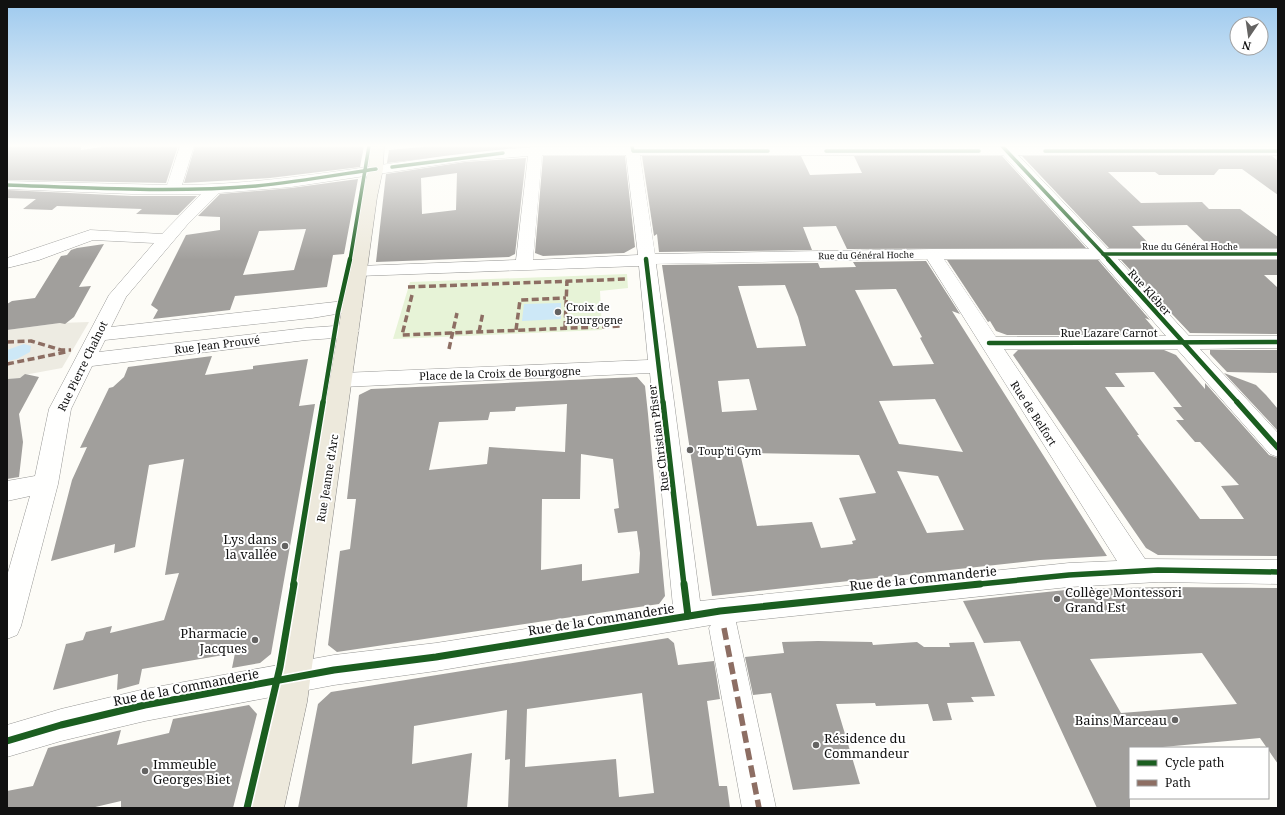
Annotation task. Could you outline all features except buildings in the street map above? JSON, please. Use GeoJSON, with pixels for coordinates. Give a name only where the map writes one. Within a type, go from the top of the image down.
{"type":"FeatureCollection","features":[{"type":"Feature","properties":{"kind":"main road","name":"Rue Jeanne d'Arc"},"geometry":{"type":"LineString","coordinates":[[267,808],[295,677],[372,184]]}},
{"type":"Feature","properties":{"kind":"street"},"geometry":{"type":"LineString","coordinates":[[173,190],[175,184]]}},
{"type":"Feature","properties":{"kind":"street"},"geometry":{"type":"LineString","coordinates":[[7,185],[173,190],[268,184]]}},
{"type":"Feature","properties":{"kind":"street"},"geometry":{"type":"LineString","coordinates":[[524,266],[532,184]]}},
{"type":"Feature","properties":{"kind":"street","name":"Rue Christian Pfister"},"geometry":{"type":"LineString","coordinates":[[636,184],[688,616]]}},
{"type":"Feature","properties":{"kind":"street","name":"Rue Kléber"},"geometry":{"type":"LineString","coordinates":[[1038,184],[1278,448]]}},
{"type":"Feature","properties":{"kind":"street","name":"Rue Pierre Chalnot"},"geometry":{"type":"LineString","coordinates":[[7,626],[46,484],[60,409],[118,295],[167,239],[216,188]]}},
{"type":"Feature","properties":{"kind":"street"},"geometry":{"type":"LineString","coordinates":[[7,263],[32,256],[90,235],[98,234],[167,239]]}},
{"type":"Feature","properties":{"kind":"street","name":"Rue du Général Hoche"},"geometry":{"type":"LineString","coordinates":[[646,259],[932,254],[1278,254]]}},
{"type":"Feature","properties":{"kind":"street","name":"Rue de Belfort"},"geometry":{"type":"LineString","coordinates":[[932,254],[1138,571]]}},
{"type":"Feature","properties":{"kind":"street"},"geometry":{"type":"LineString","coordinates":[[358,272],[616,262],[646,259]]}},
{"type":"Feature","properties":{"kind":"street","name":"Rue Jean Prouvé"},"geometry":{"type":"LineString","coordinates":[[97,335],[312,312],[353,306]]}},
{"type":"Feature","properties":{"kind":"street","name":"Rue Jean Prouvé"},"geometry":{"type":"LineString","coordinates":[[85,360],[306,334],[349,331]]}},
{"type":"Feature","properties":{"kind":"street","name":"Rue Lazare Carnot"},"geometry":{"type":"LineString","coordinates":[[989,343],[1278,342]]}},
{"type":"Feature","properties":{"kind":"street","name":"Place de la Croix de Bourgogne"},"geometry":{"type":"LineString","coordinates":[[342,380],[659,366]]}},
{"type":"Feature","properties":{"kind":"street"},"geometry":{"type":"LineString","coordinates":[[7,491],[46,484]]}},
{"type":"Feature","properties":{"kind":"street","name":"Rue de la Commanderie"},"geometry":{"type":"LineString","coordinates":[[7,741],[145,705],[295,677],[334,670],[436,657],[688,616],[970,584],[1138,571],[1278,572]]}},
{"type":"Feature","properties":{"kind":"street"},"geometry":{"type":"LineString","coordinates":[[724,628],[759,808]]}},
{"type":"Feature","properties":{"kind":"green space"},"geometry":{"type":"Polygon","coordinates":[[[627,274],[628,288],[600,291],[602,330],[393,339],[410,282],[627,274]]]}},
{"type":"Feature","properties":{"kind":"shaded area"},"geometry":{"type":"Polygon","coordinates":[[[89,322],[62,368],[24,375],[20,378],[7,379],[7,330],[60,323],[89,322]]]}},
{"type":"Feature","properties":{"kind":"water"},"geometry":{"type":"Polygon","coordinates":[[[561,303],[561,319],[522,321],[524,304],[561,303]]]}},
{"type":"Feature","properties":{"kind":"water"},"geometry":{"type":"Polygon","coordinates":[[[24,344],[31,346],[30,352],[17,359],[7,361],[7,350],[24,344]]]}},
{"type":"Feature","properties":{"kind":"marked path"},"geometry":{"type":"LineString","coordinates":[[408,287],[628,279]]}},
{"type":"Feature","properties":{"kind":"marked path"},"geometry":{"type":"LineString","coordinates":[[565,328],[567,281]]}},
{"type":"Feature","properties":{"kind":"marked path"},"geometry":{"type":"LineString","coordinates":[[412,295],[402,335],[622,326]]}},
{"type":"Feature","properties":{"kind":"marked path"},"geometry":{"type":"LineString","coordinates":[[516,330],[520,300],[566,298]]}},
{"type":"Feature","properties":{"kind":"marked path"},"geometry":{"type":"LineString","coordinates":[[479,332],[483,312]]}},
{"type":"Feature","properties":{"kind":"marked path"},"geometry":{"type":"LineString","coordinates":[[449,349],[457,313]]}},
{"type":"Feature","properties":{"kind":"marked path"},"geometry":{"type":"LineString","coordinates":[[7,342],[31,341],[61,350],[71,350]]}},
{"type":"Feature","properties":{"kind":"marked path"},"geometry":{"type":"LineString","coordinates":[[7,364],[66,352]]}},
{"type":"Feature","properties":{"kind":"marked path"},"geometry":{"type":"LineString","coordinates":[[724,628],[759,808]]}},
{"type":"Feature","properties":{"kind":"cycle path"},"geometry":{"type":"LineString","coordinates":[[7,185],[122,189],[180,189],[272,184]]}},
{"type":"Feature","properties":{"kind":"cycle path"},"geometry":{"type":"LineString","coordinates":[[247,808],[280,667],[338,312],[349,263],[362,184]]}},
{"type":"Feature","properties":{"kind":"cycle path"},"geometry":{"type":"LineString","coordinates":[[1038,184],[1109,260],[1278,448]]}},
{"type":"Feature","properties":{"kind":"cycle path"},"geometry":{"type":"LineString","coordinates":[[1103,254],[1278,254]]}},
{"type":"Feature","properties":{"kind":"cycle path"},"geometry":{"type":"LineString","coordinates":[[646,259],[688,616]]}},
{"type":"Feature","properties":{"kind":"cycle path"},"geometry":{"type":"LineString","coordinates":[[989,343],[1278,342]]}},
{"type":"Feature","properties":{"kind":"cycle path"},"geometry":{"type":"LineString","coordinates":[[7,741],[61,725],[145,705],[334,670],[436,657],[720,611],[1069,575],[1158,570],[1278,572]]}},
{"type":"Feature","properties":{"kind":"place","name":"Croix de Bourgogne"},"geometry":{"type":"Point","coordinates":[558,312]}},
{"type":"Feature","properties":{"kind":"place","name":"Toup'ti Gym"},"geometry":{"type":"Point","coordinates":[690,450]}},
{"type":"Feature","properties":{"kind":"place","name":"Lys dans la vallée"},"geometry":{"type":"Point","coordinates":[285,546]}},
{"type":"Feature","properties":{"kind":"place","name":"Collège Montessori Grand Est"},"geometry":{"type":"Point","coordinates":[1057,599]}},
{"type":"Feature","properties":{"kind":"place","name":"Pharmacie Jacques"},"geometry":{"type":"Point","coordinates":[255,640]}},
{"type":"Feature","properties":{"kind":"place","name":"Bains Marceau"},"geometry":{"type":"Point","coordinates":[1175,720]}},
{"type":"Feature","properties":{"kind":"place","name":"Résidence du Commandeur"},"geometry":{"type":"Point","coordinates":[816,745]}},
{"type":"Feature","properties":{"kind":"place","name":"Immeuble Georges Biet"},"geometry":{"type":"Point","coordinates":[145,771]}}]}
